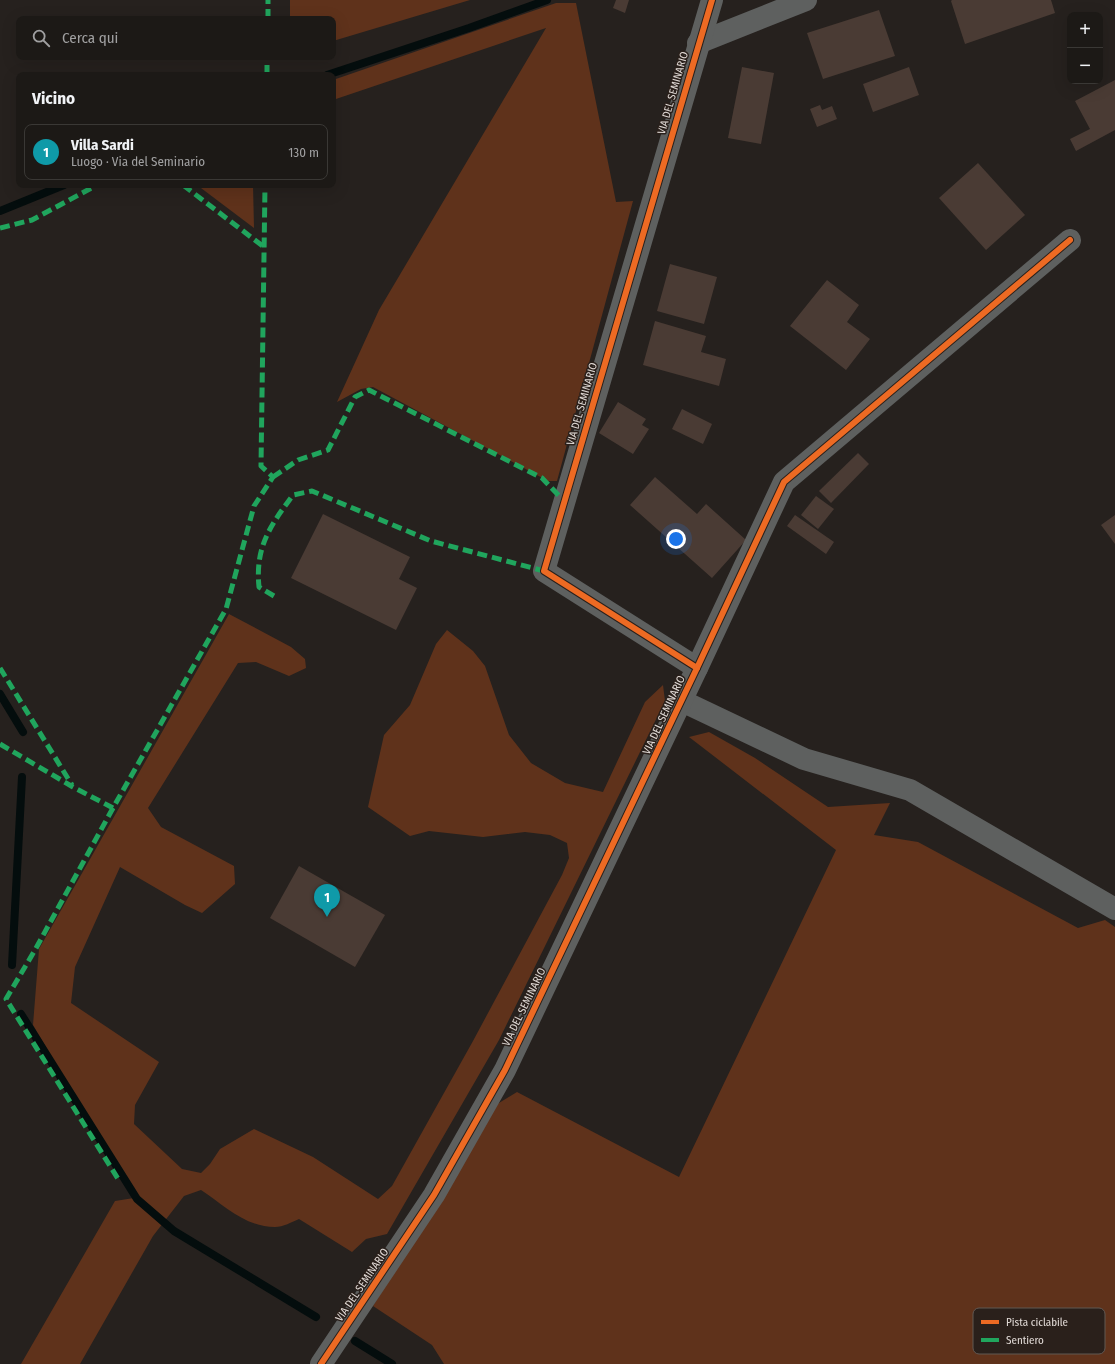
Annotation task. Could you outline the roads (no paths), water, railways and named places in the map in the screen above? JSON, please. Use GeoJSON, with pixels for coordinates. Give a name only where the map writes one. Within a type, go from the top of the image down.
{"type":"FeatureCollection","features":[{"type":"Feature","properties":{"kind":"street","name":"VIA DEL SEMINARIO"},"geometry":{"type":"LineString","coordinates":[[321,1364],[434,1195],[505,1070],[697,668],[544,570],[698,43],[712,0]]}},
{"type":"Feature","properties":{"kind":"street"},"geometry":{"type":"LineString","coordinates":[[698,43],[806,0]]}},
{"type":"Feature","properties":{"kind":"street"},"geometry":{"type":"LineString","coordinates":[[697,668],[784,482],[1070,240]]}},
{"type":"Feature","properties":{"kind":"street"},"geometry":{"type":"LineString","coordinates":[[682,701],[804,759],[910,790],[1115,909]]}},
{"type":"Feature","properties":{"kind":"waterway"},"geometry":{"type":"LineString","coordinates":[[336,72],[469,28],[547,0]]}},
{"type":"Feature","properties":{"kind":"waterway"},"geometry":{"type":"LineString","coordinates":[[0,211],[57,188]]}},
{"type":"Feature","properties":{"kind":"waterway"},"geometry":{"type":"LineString","coordinates":[[0,694],[23,732]]}},
{"type":"Feature","properties":{"kind":"waterway"},"geometry":{"type":"LineString","coordinates":[[12,965],[22,777]]}},
{"type":"Feature","properties":{"kind":"waterway"},"geometry":{"type":"LineString","coordinates":[[21,1014],[137,1199],[174,1231],[316,1317]]}},
{"type":"Feature","properties":{"kind":"waterway"},"geometry":{"type":"LineString","coordinates":[[355,1341],[392,1364]]}},
{"type":"Feature","properties":{"kind":"place","name":"Villa Sardi"},"geometry":{"type":"Point","coordinates":[327,917]}}]}
